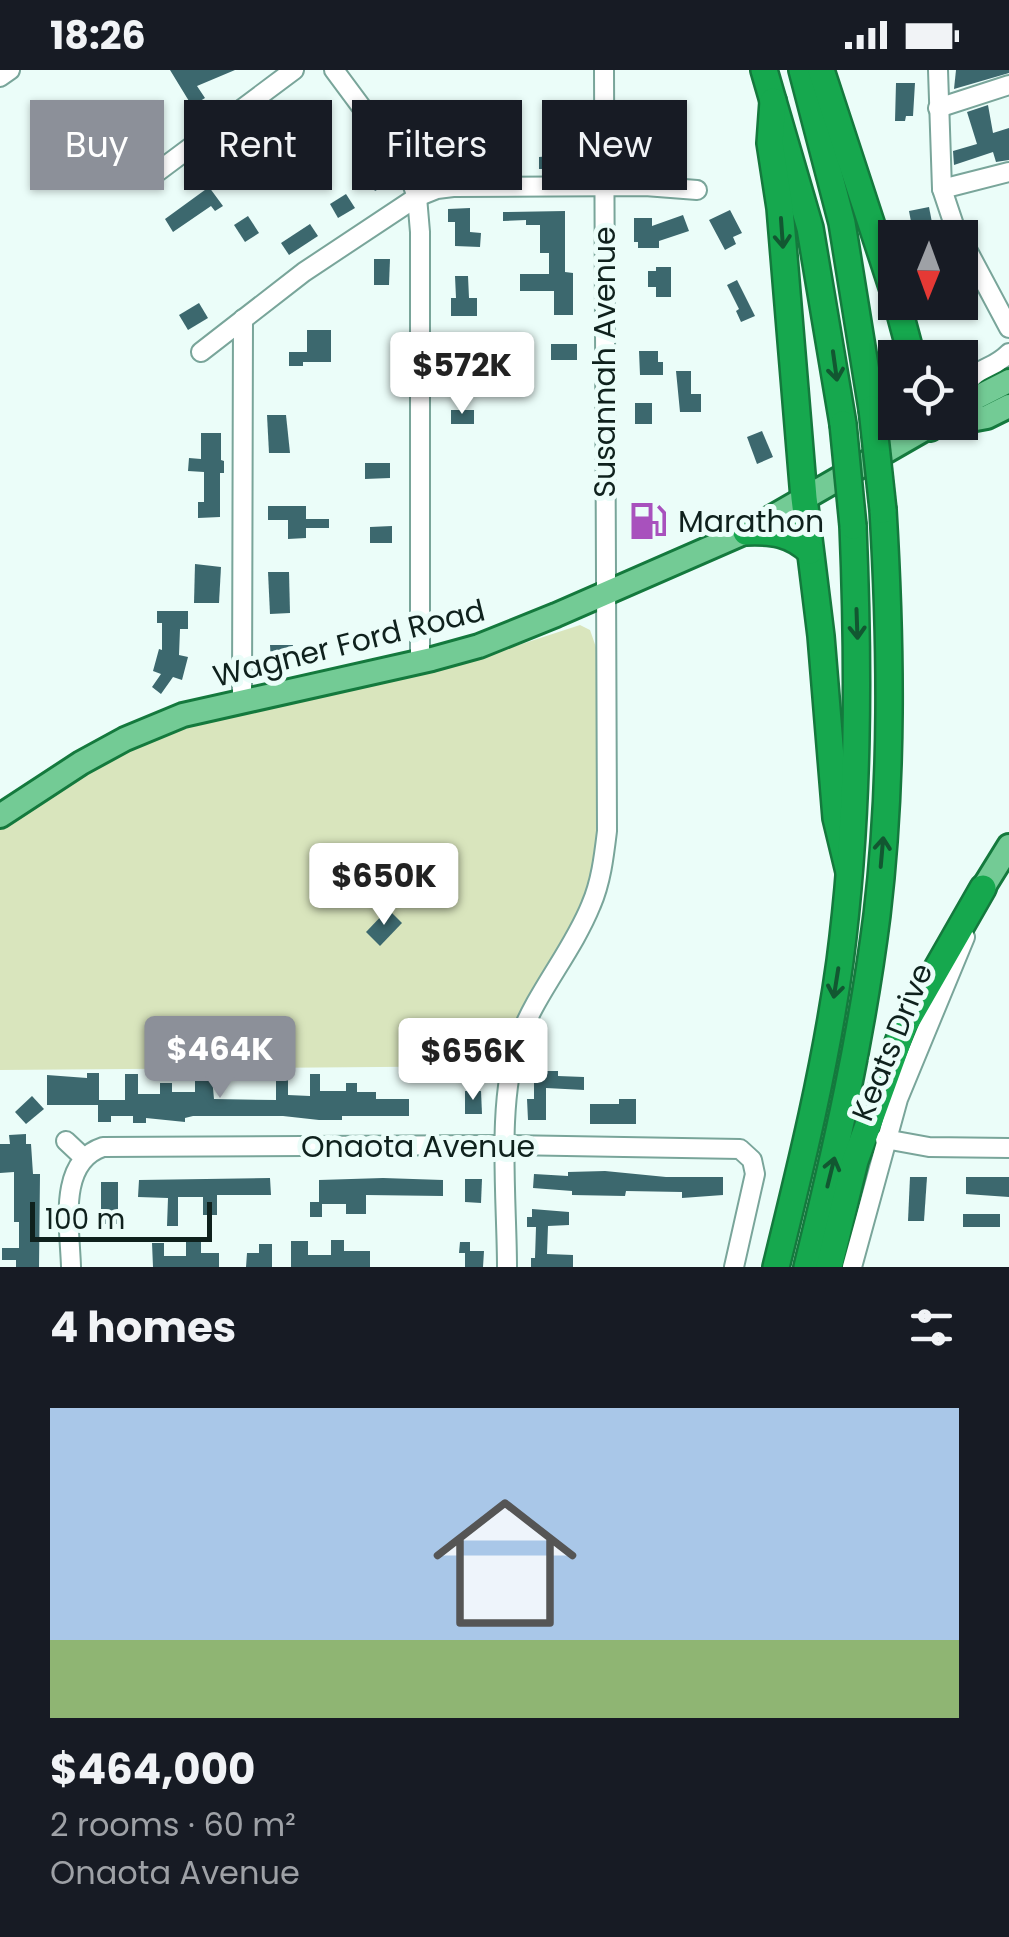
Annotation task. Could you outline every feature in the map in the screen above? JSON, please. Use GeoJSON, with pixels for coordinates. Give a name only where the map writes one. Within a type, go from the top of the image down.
{"type":"FeatureCollection","features":[{"type":"Feature","properties":{"kind":"highway"},"geometry":{"type":"LineString","coordinates":[[764,70],[810,228],[843,424],[852,526],[858,713],[849,872],[830,1028],[776,1267]]}},
{"type":"Feature","properties":{"kind":"highway"},"geometry":{"type":"LineString","coordinates":[[802,70],[842,224],[872,409],[883,510],[889,657],[884,835],[877,911],[851,1079],[807,1267]]}},
{"type":"Feature","properties":{"kind":"highway"},"geometry":{"type":"LineString","coordinates":[[821,70],[878,244]]}},
{"type":"Feature","properties":{"kind":"highway"},"geometry":{"type":"LineString","coordinates":[[773,101],[770,143],[780,208],[804,498],[836,818],[849,872]]}},
{"type":"Feature","properties":{"kind":"highway"},"geometry":{"type":"LineString","coordinates":[[746,532],[772,531],[794,537],[810,551]]}},
{"type":"Feature","properties":{"kind":"highway"},"geometry":{"type":"LineString","coordinates":[[830,1267],[855,1161],[904,1026],[984,888]]}},
{"type":"Feature","properties":{"kind":"main road"},"geometry":{"type":"LineString","coordinates":[[978,398],[1001,387]]}},
{"type":"Feature","properties":{"kind":"main road","name":"Wagner Ford Road"},"geometry":{"type":"LineString","coordinates":[[978,419],[1009,406]]}},
{"type":"Feature","properties":{"kind":"main road","name":"Wagner Ford Road"},"geometry":{"type":"LineString","coordinates":[[0,816],[80,763],[183,714],[479,646],[606,594],[746,532],[904,440]]}},
{"type":"Feature","properties":{"kind":"main road","name":"Keats Drive"},"geometry":{"type":"LineString","coordinates":[[984,888],[1009,846]]}},
{"type":"Feature","properties":{"kind":"street"},"geometry":{"type":"LineString","coordinates":[[0,77],[10,70]]}},
{"type":"Feature","properties":{"kind":"street"},"geometry":{"type":"LineString","coordinates":[[164,167],[294,70]]}},
{"type":"Feature","properties":{"kind":"street"},"geometry":{"type":"LineString","coordinates":[[334,70],[406,167],[417,197],[420,662]]}},
{"type":"Feature","properties":{"kind":"street","name":"Susannah Avenue"},"geometry":{"type":"LineString","coordinates":[[604,70],[604,100]]}},
{"type":"Feature","properties":{"kind":"street"},"geometry":{"type":"LineString","coordinates":[[938,70],[942,189],[954,225],[1009,328]]}},
{"type":"Feature","properties":{"kind":"street"},"geometry":{"type":"LineString","coordinates":[[938,108],[1009,85]]}},
{"type":"Feature","properties":{"kind":"street"},"geometry":{"type":"LineString","coordinates":[[942,189],[1009,172]]}},
{"type":"Feature","properties":{"kind":"street"},"geometry":{"type":"LineString","coordinates":[[200,352],[304,272],[417,197],[453,187],[542,188]]}},
{"type":"Feature","properties":{"kind":"street"},"geometry":{"type":"LineString","coordinates":[[687,189],[697,190]]}},
{"type":"Feature","properties":{"kind":"street","name":"Susannah Avenue"},"geometry":{"type":"LineString","coordinates":[[508,1267],[506,1145],[510,1065],[534,1007],[592,904],[605,853],[603,190]]}},
{"type":"Feature","properties":{"kind":"street"},"geometry":{"type":"LineString","coordinates":[[242,701],[244,319]]}},
{"type":"Feature","properties":{"kind":"street"},"geometry":{"type":"LineString","coordinates":[[978,371],[1009,353]]}},
{"type":"Feature","properties":{"kind":"street","name":"Keats Drive"},"geometry":{"type":"LineString","coordinates":[[852,1267],[898,1099],[984,888]]}},
{"type":"Feature","properties":{"kind":"street"},"geometry":{"type":"LineString","coordinates":[[886,1138],[929,1146],[1009,1148]]}},
{"type":"Feature","properties":{"kind":"street"},"geometry":{"type":"LineString","coordinates":[[66,1141],[83,1157],[72,1178],[70,1267]]}},
{"type":"Feature","properties":{"kind":"street","name":"Onaota Avenue"},"geometry":{"type":"LineString","coordinates":[[83,1157],[103,1147],[730,1147],[752,1160],[754,1174],[734,1267]]}},
{"type":"Feature","properties":{"kind":"green space"},"geometry":{"type":"Polygon","coordinates":[[[580,625],[590,630],[598,653],[601,821],[596,866],[583,908],[504,1066],[0,1070],[0,826],[85,771],[167,732],[219,716],[458,665],[580,625]]]}},
{"type":"Feature","properties":{"kind":"building"},"geometry":{"type":"Polygon","coordinates":[[[170,70],[235,70],[197,86],[205,98],[188,100],[170,70]]]}},
{"type":"Feature","properties":{"kind":"building"},"geometry":{"type":"Polygon","coordinates":[[[956,70],[1009,70],[1009,73],[954,89],[956,70]]]}},
{"type":"Feature","properties":{"kind":"building"},"geometry":{"type":"Polygon","coordinates":[[[896,83],[915,83],[913,116],[906,116],[905,121],[895,121],[896,83]]]}},
{"type":"Feature","properties":{"kind":"building"},"geometry":{"type":"Polygon","coordinates":[[[988,105],[993,133],[1009,128],[1009,160],[996,162],[993,152],[954,165],[953,151],[977,144],[967,112],[988,105]]]}},
{"type":"Feature","properties":{"kind":"building"},"geometry":{"type":"Polygon","coordinates":[[[205,190],[211,190],[223,206],[215,211],[211,206],[173,232],[165,219],[205,190]]]}},
{"type":"Feature","properties":{"kind":"building"},"geometry":{"type":"Polygon","coordinates":[[[346,194],[355,208],[338,218],[330,204],[346,194]]]}},
{"type":"Feature","properties":{"kind":"building"},"geometry":{"type":"Polygon","coordinates":[[[929,207],[932,220],[911,220],[909,211],[929,207]]]}},
{"type":"Feature","properties":{"kind":"building"},"geometry":{"type":"Polygon","coordinates":[[[470,208],[470,232],[481,233],[480,247],[455,246],[455,222],[448,222],[448,209],[470,208]]]}},
{"type":"Feature","properties":{"kind":"building"},"geometry":{"type":"Polygon","coordinates":[[[730,210],[742,233],[733,237],[736,244],[725,250],[709,220],[730,210]]]}},
{"type":"Feature","properties":{"kind":"building"},"geometry":{"type":"Polygon","coordinates":[[[565,211],[565,272],[573,273],[573,315],[554,315],[554,291],[520,291],[520,274],[549,274],[549,253],[540,253],[540,225],[526,225],[526,220],[503,221],[503,212],[565,211]]]}},
{"type":"Feature","properties":{"kind":"building"},"geometry":{"type":"Polygon","coordinates":[[[683,215],[689,231],[659,241],[659,248],[638,248],[638,242],[634,242],[634,218],[652,218],[652,226],[683,215]]]}},
{"type":"Feature","properties":{"kind":"building"},"geometry":{"type":"Polygon","coordinates":[[[248,216],[259,233],[245,242],[234,225],[248,216]]]}},
{"type":"Feature","properties":{"kind":"building"},"geometry":{"type":"Polygon","coordinates":[[[310,224],[318,236],[289,255],[281,243],[310,224]]]}},
{"type":"Feature","properties":{"kind":"building"},"geometry":{"type":"Polygon","coordinates":[[[374,259],[390,259],[389,285],[374,285],[374,259]]]}},
{"type":"Feature","properties":{"kind":"building"},"geometry":{"type":"Polygon","coordinates":[[[656,267],[671,267],[671,297],[656,297],[656,287],[648,287],[648,271],[656,271],[656,267]]]}},
{"type":"Feature","properties":{"kind":"building"},"geometry":{"type":"Polygon","coordinates":[[[455,276],[468,276],[469,298],[477,298],[477,316],[451,316],[451,298],[456,298],[455,276]]]}},
{"type":"Feature","properties":{"kind":"building"},"geometry":{"type":"Polygon","coordinates":[[[737,280],[755,316],[741,322],[727,285],[737,280]]]}},
{"type":"Feature","properties":{"kind":"building"},"geometry":{"type":"Polygon","coordinates":[[[199,303],[208,318],[188,330],[179,315],[199,303]]]}},
{"type":"Feature","properties":{"kind":"building"},"geometry":{"type":"Polygon","coordinates":[[[307,330],[331,330],[331,362],[289,366],[289,352],[307,352],[307,330]]]}},
{"type":"Feature","properties":{"kind":"building"},"geometry":{"type":"Polygon","coordinates":[[[453,341],[480,341],[480,363],[497,363],[497,382],[469,382],[469,356],[453,357],[453,341]]]}},
{"type":"Feature","properties":{"kind":"building"},"geometry":{"type":"Polygon","coordinates":[[[551,344],[577,344],[577,360],[551,360],[551,344]]]}},
{"type":"Feature","properties":{"kind":"building"},"geometry":{"type":"Polygon","coordinates":[[[639,351],[658,351],[663,375],[640,375],[639,351]]]}},
{"type":"Feature","properties":{"kind":"building"},"geometry":{"type":"Polygon","coordinates":[[[676,371],[691,371],[691,394],[701,394],[701,412],[680,412],[676,371]]]}},
{"type":"Feature","properties":{"kind":"building"},"geometry":{"type":"Polygon","coordinates":[[[635,403],[652,403],[652,424],[635,424],[635,403]]]}},
{"type":"Feature","properties":{"kind":"building"},"geometry":{"type":"Polygon","coordinates":[[[451,410],[474,410],[474,424],[451,424],[451,410]]]}},
{"type":"Feature","properties":{"kind":"building"},"geometry":{"type":"Polygon","coordinates":[[[267,415],[286,415],[290,453],[269,453],[267,415]]]}},
{"type":"Feature","properties":{"kind":"building"},"geometry":{"type":"Polygon","coordinates":[[[762,431],[773,457],[757,464],[747,437],[762,431]]]}},
{"type":"Feature","properties":{"kind":"building"},"geometry":{"type":"Polygon","coordinates":[[[201,433],[221,433],[224,473],[220,473],[220,517],[198,518],[198,502],[204,502],[204,472],[188,471],[189,458],[201,459],[201,433]]]}},
{"type":"Feature","properties":{"kind":"building"},"geometry":{"type":"Polygon","coordinates":[[[365,463],[390,463],[390,478],[365,479],[365,463]]]}},
{"type":"Feature","properties":{"kind":"building"},"geometry":{"type":"Polygon","coordinates":[[[268,506],[306,506],[306,519],[329,519],[329,528],[306,528],[306,538],[288,539],[288,520],[268,520],[268,506]]]}},
{"type":"Feature","properties":{"kind":"building"},"geometry":{"type":"Polygon","coordinates":[[[392,526],[392,543],[370,543],[370,527],[392,526]]]}},
{"type":"Feature","properties":{"kind":"building"},"geometry":{"type":"Polygon","coordinates":[[[195,564],[221,567],[219,603],[194,603],[195,564]]]}},
{"type":"Feature","properties":{"kind":"building"},"geometry":{"type":"Polygon","coordinates":[[[268,572],[289,572],[290,613],[270,614],[268,572]]]}},
{"type":"Feature","properties":{"kind":"building"},"geometry":{"type":"Polygon","coordinates":[[[157,611],[188,611],[188,629],[180,629],[179,655],[188,657],[182,680],[173,677],[161,694],[152,687],[161,674],[153,671],[159,649],[162,650],[162,623],[157,623],[157,611]]]}},
{"type":"Feature","properties":{"kind":"building"},"geometry":{"type":"Polygon","coordinates":[[[270,645],[293,645],[289,663],[271,663],[270,645]]]}},
{"type":"Feature","properties":{"kind":"building"},"geometry":{"type":"Polygon","coordinates":[[[388,909],[402,923],[380,946],[366,932],[388,909]]]}},
{"type":"Feature","properties":{"kind":"building"},"geometry":{"type":"Polygon","coordinates":[[[534,1071],[584,1077],[584,1090],[546,1088],[546,1120],[528,1120],[527,1099],[534,1099],[534,1071]]]}},
{"type":"Feature","properties":{"kind":"building"},"geometry":{"type":"Polygon","coordinates":[[[87,1073],[99,1073],[99,1100],[125,1100],[125,1074],[138,1074],[138,1094],[160,1094],[160,1083],[172,1083],[172,1092],[195,1092],[195,1078],[212,1077],[214,1099],[276,1100],[276,1080],[288,1079],[288,1095],[310,1096],[310,1074],[320,1074],[320,1091],[346,1091],[346,1083],[357,1083],[357,1092],[376,1092],[376,1099],[409,1099],[409,1116],[319,1120],[193,1116],[185,1118],[185,1122],[146,1118],[146,1123],[133,1123],[133,1116],[111,1116],[111,1122],[98,1122],[98,1105],[47,1105],[47,1075],[87,1078],[87,1073]]]}},
{"type":"Feature","properties":{"kind":"building"},"geometry":{"type":"Polygon","coordinates":[[[465,1091],[481,1091],[482,1114],[465,1114],[465,1091]]]}},
{"type":"Feature","properties":{"kind":"building"},"geometry":{"type":"Polygon","coordinates":[[[32,1096],[44,1109],[26,1124],[15,1112],[32,1096]]]}},
{"type":"Feature","properties":{"kind":"building"},"geometry":{"type":"Polygon","coordinates":[[[619,1099],[636,1099],[636,1124],[590,1124],[590,1104],[619,1104],[619,1099]]]}},
{"type":"Feature","properties":{"kind":"building"},"geometry":{"type":"Polygon","coordinates":[[[26,1134],[26,1144],[31,1144],[33,1174],[40,1174],[39,1267],[16,1267],[16,1260],[2,1260],[2,1248],[19,1248],[19,1222],[14,1222],[14,1172],[0,1173],[0,1144],[10,1144],[9,1135],[26,1134]]]}},
{"type":"Feature","properties":{"kind":"building"},"geometry":{"type":"Polygon","coordinates":[[[568,1172],[723,1177],[723,1195],[682,1198],[682,1192],[626,1191],[625,1196],[572,1195],[572,1191],[533,1188],[534,1174],[568,1176],[568,1172]]]}},
{"type":"Feature","properties":{"kind":"building"},"geometry":{"type":"Polygon","coordinates":[[[910,1177],[927,1177],[924,1221],[908,1221],[910,1177]]]}},
{"type":"Feature","properties":{"kind":"building"},"geometry":{"type":"Polygon","coordinates":[[[966,1177],[1009,1177],[1009,1197],[966,1194],[966,1177]]]}},
{"type":"Feature","properties":{"kind":"building"},"geometry":{"type":"Polygon","coordinates":[[[270,1178],[271,1195],[217,1195],[217,1215],[203,1215],[203,1197],[178,1197],[178,1226],[167,1226],[168,1198],[138,1197],[139,1180],[270,1178]]]}},
{"type":"Feature","properties":{"kind":"building"},"geometry":{"type":"Polygon","coordinates":[[[465,1179],[482,1179],[481,1203],[465,1202],[465,1179]]]}},
{"type":"Feature","properties":{"kind":"building"},"geometry":{"type":"Polygon","coordinates":[[[319,1180],[443,1180],[443,1196],[366,1195],[366,1214],[346,1214],[346,1204],[322,1204],[322,1217],[310,1217],[310,1202],[319,1202],[319,1180]]]}},
{"type":"Feature","properties":{"kind":"building"},"geometry":{"type":"Polygon","coordinates":[[[101,1182],[118,1182],[118,1224],[101,1224],[101,1182]]]}},
{"type":"Feature","properties":{"kind":"building"},"geometry":{"type":"Polygon","coordinates":[[[532,1209],[569,1212],[569,1225],[548,1226],[547,1254],[573,1255],[573,1267],[531,1267],[536,1227],[527,1227],[527,1217],[532,1217],[532,1209]]]}},
{"type":"Feature","properties":{"kind":"building"},"geometry":{"type":"Polygon","coordinates":[[[963,1214],[1000,1214],[1000,1227],[963,1227],[963,1214]]]}},
{"type":"Feature","properties":{"kind":"building"},"geometry":{"type":"Polygon","coordinates":[[[186,1238],[201,1238],[201,1253],[219,1253],[219,1267],[153,1267],[152,1243],[164,1243],[164,1256],[186,1256],[186,1238]]]}},
{"type":"Feature","properties":{"kind":"building"},"geometry":{"type":"Polygon","coordinates":[[[331,1240],[344,1240],[344,1251],[370,1251],[370,1267],[291,1267],[291,1241],[308,1241],[308,1255],[331,1255],[331,1240]]]}},
{"type":"Feature","properties":{"kind":"building"},"geometry":{"type":"Polygon","coordinates":[[[460,1242],[470,1242],[470,1251],[484,1251],[483,1267],[465,1267],[465,1253],[459,1253],[460,1242]]]}},
{"type":"Feature","properties":{"kind":"building"},"geometry":{"type":"Polygon","coordinates":[[[259,1244],[272,1244],[272,1267],[246,1267],[247,1253],[259,1253],[259,1244]]]}},
{"type":"Feature","properties":{"kind":"place","name":"Marathon"},"geometry":{"type":"Point","coordinates":[648,521]}}]}
